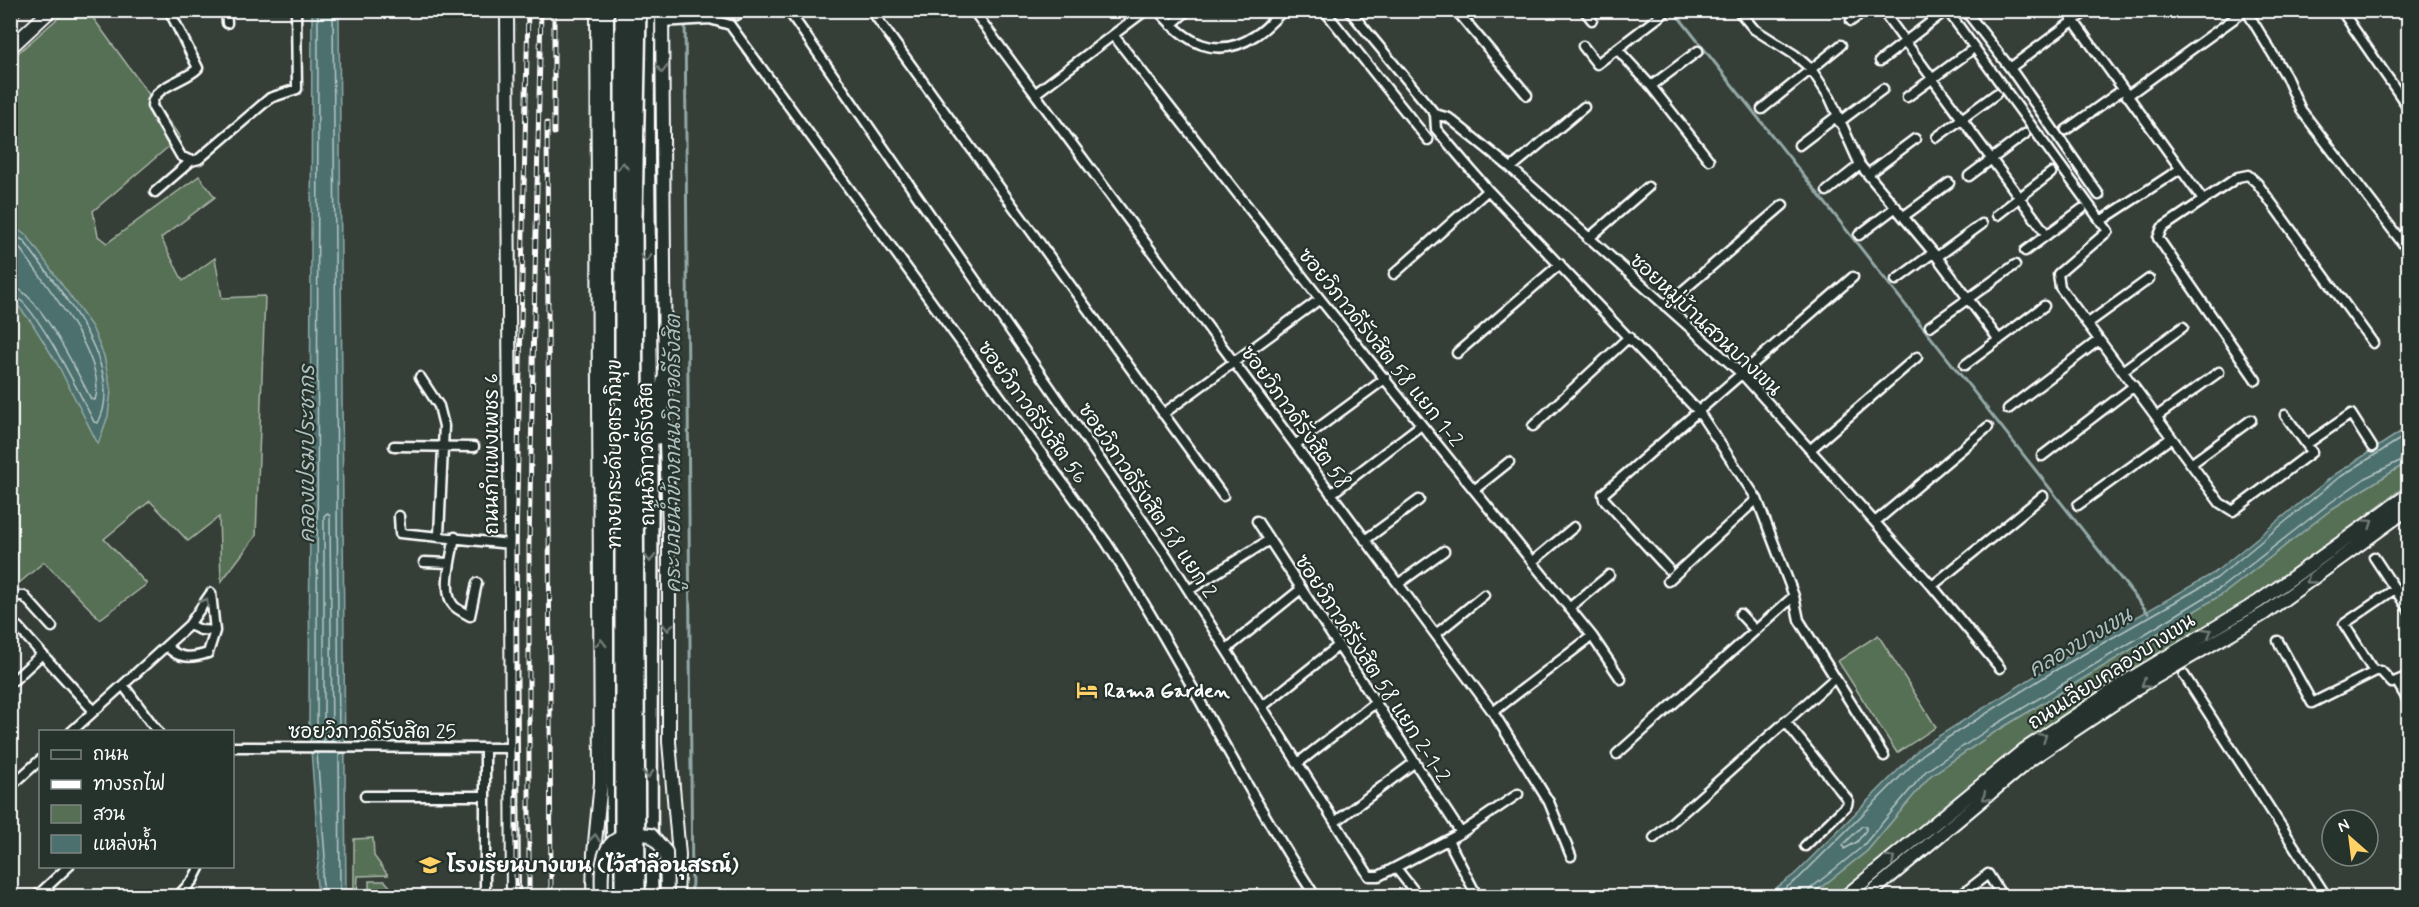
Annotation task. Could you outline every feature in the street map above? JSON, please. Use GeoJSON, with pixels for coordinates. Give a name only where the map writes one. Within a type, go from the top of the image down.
{"type":"FeatureCollection","features":[{"type":"Feature","properties":{"kind":"highway","name":"ถนนวิภาวดีรังสิต"},"geometry":{"type":"LineString","coordinates":[[607,10],[609,482],[615,897]]}},
{"type":"Feature","properties":{"kind":"highway","name":"ทางยกระดับอุตราภิมุข"},"geometry":{"type":"LineString","coordinates":[[623,10],[623,897]]}},
{"type":"Feature","properties":{"kind":"highway","name":"ทางยกระดับอุตราภิมุข"},"geometry":{"type":"LineString","coordinates":[[637,897],[634,218],[639,10]]}},
{"type":"Feature","properties":{"kind":"highway","name":"ถนนวิภาวดีรังสิต"},"geometry":{"type":"LineString","coordinates":[[646,10],[645,173],[650,482],[648,741],[650,897]]}},
{"type":"Feature","properties":{"kind":"highway"},"geometry":{"type":"LineString","coordinates":[[650,482],[665,380]]}},
{"type":"Feature","properties":{"kind":"highway"},"geometry":{"type":"LineString","coordinates":[[600,390],[609,482]]}},
{"type":"Feature","properties":{"kind":"main road"},"geometry":{"type":"LineString","coordinates":[[10,14],[14,10]]}},
{"type":"Feature","properties":{"kind":"main road"},"geometry":{"type":"LineString","coordinates":[[10,48],[51,10]]}},
{"type":"Feature","properties":{"kind":"main road","name":"ถนนกำแพงเพชร 6"},"geometry":{"type":"LineString","coordinates":[[507,10],[513,897]]}},
{"type":"Feature","properties":{"kind":"main road"},"geometry":{"type":"LineString","coordinates":[[593,897],[594,854],[601,782],[597,10]]}},
{"type":"Feature","properties":{"kind":"main road","name":"ถนนวิภาวดีรังสิต"},"geometry":{"type":"LineString","coordinates":[[662,16],[662,284],[669,528],[669,742],[679,855],[677,897]]}},
{"type":"Feature","properties":{"kind":"main road","name":"ถนนเลียบคลองบางเขน"},"geometry":{"type":"LineString","coordinates":[[1868,897],[2031,759],[2130,679],[2258,602],[2409,495]]}},
{"type":"Feature","properties":{"kind":"main road","name":"ถนนเลียบคลองบางเขน"},"geometry":{"type":"LineString","coordinates":[[1846,897],[2024,750],[2137,688],[2265,613],[2409,509]]}},
{"type":"Feature","properties":{"kind":"main road"},"geometry":{"type":"LineString","coordinates":[[602,897],[602,862],[607,848],[616,838],[632,833],[651,835],[666,852],[667,897]]}},
{"type":"Feature","properties":{"kind":"street"},"geometry":{"type":"LineString","coordinates":[[169,10],[198,68],[157,93],[152,100],[152,106],[181,156],[191,161]]}},
{"type":"Feature","properties":{"kind":"street"},"geometry":{"type":"LineString","coordinates":[[226,10],[227,23]]}},
{"type":"Feature","properties":{"kind":"street"},"geometry":{"type":"LineString","coordinates":[[155,192],[191,161],[199,159],[270,98],[297,89],[296,10]]}},
{"type":"Feature","properties":{"kind":"street","name":"ซอยวิภาวดีรังสิต 58 แยก 2"},"geometry":{"type":"LineString","coordinates":[[788,10],[1228,648],[1369,876],[1379,876],[1461,833],[1518,794]]}},
{"type":"Feature","properties":{"kind":"street"},"geometry":{"type":"LineString","coordinates":[[871,10],[1223,496]]}},
{"type":"Feature","properties":{"kind":"street","name":"ซอยวิภาวดีรังสิต 58"},"geometry":{"type":"LineString","coordinates":[[973,10],[1493,712],[1549,802],[1570,856]]}},
{"type":"Feature","properties":{"kind":"street"},"geometry":{"type":"LineString","coordinates":[[1036,93],[1146,10]]}},
{"type":"Feature","properties":{"kind":"street"},"geometry":{"type":"LineString","coordinates":[[1158,10],[1171,25],[1193,43],[1214,48],[1236,45],[1256,35],[1284,10]]}},
{"type":"Feature","properties":{"kind":"street"},"geometry":{"type":"LineString","coordinates":[[1171,25],[1188,10]]}},
{"type":"Feature","properties":{"kind":"street"},"geometry":{"type":"LineString","coordinates":[[1324,10],[1428,140]]}},
{"type":"Feature","properties":{"kind":"street","name":"ซอยหมู่บ้านสวนบางเขน"},"geometry":{"type":"LineString","coordinates":[[1349,10],[1435,114],[1449,118],[1511,168],[1743,375],[1932,586],[2000,668]]}},
{"type":"Feature","properties":{"kind":"street"},"geometry":{"type":"LineString","coordinates":[[1456,10],[1527,95]]}},
{"type":"Feature","properties":{"kind":"street"},"geometry":{"type":"LineString","coordinates":[[1584,10],[1592,20]]}},
{"type":"Feature","properties":{"kind":"street"},"geometry":{"type":"LineString","coordinates":[[1583,46],[1598,64],[1668,10]]}},
{"type":"Feature","properties":{"kind":"street"},"geometry":{"type":"LineString","coordinates":[[1738,10],[1754,29],[1795,55],[1811,69],[1860,165],[1935,255],[1999,340]]}},
{"type":"Feature","properties":{"kind":"street"},"geometry":{"type":"LineString","coordinates":[[1851,21],[1866,10]]}},
{"type":"Feature","properties":{"kind":"street"},"geometry":{"type":"LineString","coordinates":[[1882,10],[2047,235]]}},
{"type":"Feature","properties":{"kind":"street"},"geometry":{"type":"LineString","coordinates":[[1965,10],[2010,68],[2100,195]]}},
{"type":"Feature","properties":{"kind":"street"},"geometry":{"type":"LineString","coordinates":[[2066,10],[2203,200]]}},
{"type":"Feature","properties":{"kind":"street"},"geometry":{"type":"LineString","coordinates":[[2010,68],[2088,10]]}},
{"type":"Feature","properties":{"kind":"street"},"geometry":{"type":"LineString","coordinates":[[2066,130],[2125,93],[2246,10],[2286,76],[2301,110],[2409,250]]}},
{"type":"Feature","properties":{"kind":"street"},"geometry":{"type":"LineString","coordinates":[[2341,10],[2409,107]]}},
{"type":"Feature","properties":{"kind":"street"},"geometry":{"type":"LineString","coordinates":[[1880,61],[1944,13],[2102,220],[2108,231],[2107,234],[2058,274],[2060,287],[2220,504],[2233,511],[2312,452],[2284,415]]}},
{"type":"Feature","properties":{"kind":"street","name":"ซอยวิภาวดีรังสิต 56"},"geometry":{"type":"LineString","coordinates":[[662,16],[676,22],[716,20],[729,25],[1089,518],[1145,602],[1260,807],[1315,897]]}},
{"type":"Feature","properties":{"kind":"street","name":"ซอยวิภาวดีรังสิต 58 แยก 1-2"},"geometry":{"type":"LineString","coordinates":[[1114,36],[1320,299],[1592,636],[1621,679]]}},
{"type":"Feature","properties":{"kind":"street"},"geometry":{"type":"LineString","coordinates":[[1762,109],[1841,45]]}},
{"type":"Feature","properties":{"kind":"street"},"geometry":{"type":"LineString","coordinates":[[1617,49],[1651,86],[1709,160]]}},
{"type":"Feature","properties":{"kind":"street"},"geometry":{"type":"LineString","coordinates":[[1651,86],[1698,51]]}},
{"type":"Feature","properties":{"kind":"street"},"geometry":{"type":"LineString","coordinates":[[1907,98],[1969,52]]}},
{"type":"Feature","properties":{"kind":"street"},"geometry":{"type":"LineString","coordinates":[[1799,146],[1883,89]]}},
{"type":"Feature","properties":{"kind":"street"},"geometry":{"type":"LineString","coordinates":[[1938,137],[1996,94]]}},
{"type":"Feature","properties":{"kind":"street"},"geometry":{"type":"LineString","coordinates":[[1511,168],[1584,107]]}},
{"type":"Feature","properties":{"kind":"street","name":"ซอยหมู่บ้านสวนบางเขน"},"geometry":{"type":"LineString","coordinates":[[1435,114],[1436,129],[1488,190],[1699,411],[1757,499],[1794,596],[1799,620],[1884,756]]}},
{"type":"Feature","properties":{"kind":"street"},"geometry":{"type":"LineString","coordinates":[[1969,176],[2025,134]]}},
{"type":"Feature","properties":{"kind":"street"},"geometry":{"type":"LineString","coordinates":[[1868,174],[1915,139]]}},
{"type":"Feature","properties":{"kind":"street"},"geometry":{"type":"LineString","coordinates":[[1827,191],[1860,165]]}},
{"type":"Feature","properties":{"kind":"street"},"geometry":{"type":"LineString","coordinates":[[2102,220],[2180,169]]}},
{"type":"Feature","properties":{"kind":"street"},"geometry":{"type":"LineString","coordinates":[[1997,215],[2051,173]]}},
{"type":"Feature","properties":{"kind":"street"},"geometry":{"type":"LineString","coordinates":[[2256,380],[2158,238],[2162,228],[2238,177],[2248,175],[2253,178],[2373,343]]}},
{"type":"Feature","properties":{"kind":"street"},"geometry":{"type":"LineString","coordinates":[[1904,216],[1949,183]]}},
{"type":"Feature","properties":{"kind":"street"},"geometry":{"type":"LineString","coordinates":[[1588,238],[1648,187]]}},
{"type":"Feature","properties":{"kind":"street"},"geometry":{"type":"LineString","coordinates":[[1394,274],[1488,190]]}},
{"type":"Feature","properties":{"kind":"street"},"geometry":{"type":"LineString","coordinates":[[1665,306],[1784,205]]}},
{"type":"Feature","properties":{"kind":"street"},"geometry":{"type":"LineString","coordinates":[[1859,235],[1896,207]]}},
{"type":"Feature","properties":{"kind":"street"},"geometry":{"type":"LineString","coordinates":[[2025,251],[2082,209]]}},
{"type":"Feature","properties":{"kind":"street"},"geometry":{"type":"LineString","coordinates":[[1896,280],[1982,225]]}},
{"type":"Feature","properties":{"kind":"street"},"geometry":{"type":"LineString","coordinates":[[1457,354],[1560,264]]}},
{"type":"Feature","properties":{"kind":"street"},"geometry":{"type":"LineString","coordinates":[[1930,326],[2015,265]]}},
{"type":"Feature","properties":{"kind":"street"},"geometry":{"type":"LineString","coordinates":[[1668,569],[1604,499],[1604,494],[1853,277]]}},
{"type":"Feature","properties":{"kind":"street"},"geometry":{"type":"LineString","coordinates":[[2087,324],[2149,279]]}},
{"type":"Feature","properties":{"kind":"street"},"geometry":{"type":"LineString","coordinates":[[1163,414],[1320,299]]}},
{"type":"Feature","properties":{"kind":"street"},"geometry":{"type":"LineString","coordinates":[[1965,365],[2044,306]]}},
{"type":"Feature","properties":{"kind":"street"},"geometry":{"type":"LineString","coordinates":[[2122,371],[2183,327]]}},
{"type":"Feature","properties":{"kind":"street"},"geometry":{"type":"LineString","coordinates":[[1533,426],[1629,337]]}},
{"type":"Feature","properties":{"kind":"street"},"geometry":{"type":"LineString","coordinates":[[2008,409],[2098,340]]}},
{"type":"Feature","properties":{"kind":"street"},"geometry":{"type":"LineString","coordinates":[[1811,449],[1917,357]]}},
{"type":"Feature","properties":{"kind":"street"},"geometry":{"type":"LineString","coordinates":[[2156,417],[2219,372]]}},
{"type":"Feature","properties":{"kind":"street"},"geometry":{"type":"LineString","coordinates":[[420,377],[439,406],[444,426],[439,535]]}},
{"type":"Feature","properties":{"kind":"street"},"geometry":{"type":"LineString","coordinates":[[1295,445],[1386,378]]}},
{"type":"Feature","properties":{"kind":"street"},"geometry":{"type":"LineString","coordinates":[[2042,456],[2134,386]]}},
{"type":"Feature","properties":{"kind":"street"},"geometry":{"type":"LineString","coordinates":[[2307,444],[2351,414],[2372,447]]}},
{"type":"Feature","properties":{"kind":"street"},"geometry":{"type":"LineString","coordinates":[[2191,464],[2251,420]]}},
{"type":"Feature","properties":{"kind":"street"},"geometry":{"type":"LineString","coordinates":[[1331,494],[1422,425]]}},
{"type":"Feature","properties":{"kind":"street"},"geometry":{"type":"LineString","coordinates":[[1875,522],[1988,427]]}},
{"type":"Feature","properties":{"kind":"street"},"geometry":{"type":"LineString","coordinates":[[2078,506],[2171,438]]}},
{"type":"Feature","properties":{"kind":"street"},"geometry":{"type":"LineString","coordinates":[[394,446],[474,447]]}},
{"type":"Feature","properties":{"kind":"street"},"geometry":{"type":"LineString","coordinates":[[1474,490],[1509,462]]}},
{"type":"Feature","properties":{"kind":"street"},"geometry":{"type":"LineString","coordinates":[[1932,586],[2043,496]]}},
{"type":"Feature","properties":{"kind":"street"},"geometry":{"type":"LineString","coordinates":[[1668,580],[1757,499]]}},
{"type":"Feature","properties":{"kind":"street"},"geometry":{"type":"LineString","coordinates":[[1365,540],[1419,500]]}},
{"type":"Feature","properties":{"kind":"street"},"geometry":{"type":"LineString","coordinates":[[399,516],[400,533],[439,535],[510,544]]}},
{"type":"Feature","properties":{"kind":"street","name":"ซอยวิภาวดีรังสิต 58 แยก 2-1-2"},"geometry":{"type":"LineString","coordinates":[[1257,521],[1461,833]]}},
{"type":"Feature","properties":{"kind":"street"},"geometry":{"type":"LineString","coordinates":[[1532,562],[1574,527]]}},
{"type":"Feature","properties":{"kind":"street"},"geometry":{"type":"LineString","coordinates":[[455,537],[448,593],[453,606],[470,616],[477,583]]}},
{"type":"Feature","properties":{"kind":"street"},"geometry":{"type":"LineString","coordinates":[[1189,590],[1269,540]]}},
{"type":"Feature","properties":{"kind":"street"},"geometry":{"type":"LineString","coordinates":[[1398,584],[1444,551]]}},
{"type":"Feature","properties":{"kind":"street"},"geometry":{"type":"LineString","coordinates":[[2374,557],[2409,609]]}},
{"type":"Feature","properties":{"kind":"street"},"geometry":{"type":"LineString","coordinates":[[424,562],[450,563]]}},
{"type":"Feature","properties":{"kind":"street"},"geometry":{"type":"LineString","coordinates":[[1569,608],[1609,575]]}},
{"type":"Feature","properties":{"kind":"street"},"geometry":{"type":"LineString","coordinates":[[1228,648],[1301,589]]}},
{"type":"Feature","properties":{"kind":"street"},"geometry":{"type":"LineString","coordinates":[[2374,672],[2343,624],[2395,589]]}},
{"type":"Feature","properties":{"kind":"street"},"geometry":{"type":"LineString","coordinates":[[73,730],[189,625],[211,593],[215,631],[208,653],[196,657],[173,654],[167,646]]}},
{"type":"Feature","properties":{"kind":"street"},"geometry":{"type":"LineString","coordinates":[[1436,634],[1484,595]]}},
{"type":"Feature","properties":{"kind":"street"},"geometry":{"type":"LineString","coordinates":[[10,600],[16,596],[24,596],[52,627]]}},
{"type":"Feature","properties":{"kind":"street"},"geometry":{"type":"LineString","coordinates":[[1617,754],[1794,596]]}},
{"type":"Feature","properties":{"kind":"street"},"geometry":{"type":"LineString","coordinates":[[1740,614],[1755,630]]}},
{"type":"Feature","properties":{"kind":"street"},"geometry":{"type":"LineString","coordinates":[[189,625],[201,630],[215,631]]}},
{"type":"Feature","properties":{"kind":"street"},"geometry":{"type":"LineString","coordinates":[[18,627],[94,711]]}},
{"type":"Feature","properties":{"kind":"street"},"geometry":{"type":"LineString","coordinates":[[1493,712],[1592,636]]}},
{"type":"Feature","properties":{"kind":"street"},"geometry":{"type":"LineString","coordinates":[[2278,641],[2312,703],[2374,672],[2382,671],[2392,683],[2409,676]]}},
{"type":"Feature","properties":{"kind":"street"},"geometry":{"type":"LineString","coordinates":[[1263,706],[1338,646]]}},
{"type":"Feature","properties":{"kind":"street"},"geometry":{"type":"LineString","coordinates":[[14,680],[42,654]]}},
{"type":"Feature","properties":{"kind":"street"},"geometry":{"type":"LineString","coordinates":[[2184,675],[2326,897]]}},
{"type":"Feature","properties":{"kind":"street"},"geometry":{"type":"LineString","coordinates":[[1654,838],[1835,678]]}},
{"type":"Feature","properties":{"kind":"street"},"geometry":{"type":"LineString","coordinates":[[2397,682],[2409,701]]}},
{"type":"Feature","properties":{"kind":"street"},"geometry":{"type":"LineString","coordinates":[[123,685],[157,730]]}},
{"type":"Feature","properties":{"kind":"street"},"geometry":{"type":"LineString","coordinates":[[1298,763],[1376,703]]}},
{"type":"Feature","properties":{"kind":"street"},"geometry":{"type":"LineString","coordinates":[[1785,721],[1848,800],[1845,808],[1805,846]]}},
{"type":"Feature","properties":{"kind":"street","name":"ซอยวิภาวดีรังสิต 25"},"geometry":{"type":"LineString","coordinates":[[234,747],[512,748]]}},
{"type":"Feature","properties":{"kind":"street"},"geometry":{"type":"LineString","coordinates":[[485,747],[485,897]]}},
{"type":"Feature","properties":{"kind":"street"},"geometry":{"type":"LineString","coordinates":[[10,787],[39,761]]}},
{"type":"Feature","properties":{"kind":"street"},"geometry":{"type":"LineString","coordinates":[[1335,822],[1415,762]]}},
{"type":"Feature","properties":{"kind":"street"},"geometry":{"type":"LineString","coordinates":[[365,796],[485,796]]}},
{"type":"Feature","properties":{"kind":"street"},"geometry":{"type":"LineString","coordinates":[[1448,840],[1478,897]]}},
{"type":"Feature","properties":{"kind":"street"},"geometry":{"type":"LineString","coordinates":[[37,897],[68,868]]}},
{"type":"Feature","properties":{"kind":"street"},"geometry":{"type":"LineString","coordinates":[[178,897],[193,880],[199,868]]}},
{"type":"Feature","properties":{"kind":"street"},"geometry":{"type":"LineString","coordinates":[[1396,868],[1418,897]]}},
{"type":"Feature","properties":{"kind":"street"},"geometry":{"type":"LineString","coordinates":[[1960,897],[1988,874],[2002,897]]}},
{"type":"Feature","properties":{"kind":"green space"},"geometry":{"type":"Polygon","coordinates":[[[66,11],[88,11],[180,137],[93,211],[98,236],[107,243],[199,176],[215,197],[161,238],[183,281],[215,258],[222,298],[265,296],[256,536],[221,582],[219,517],[188,541],[150,501],[104,539],[147,584],[100,619],[44,562],[11,590],[11,59],[66,11]]]}},
{"type":"Feature","properties":{"kind":"green space"},"geometry":{"type":"Polygon","coordinates":[[[2408,462],[2408,484],[2258,596],[2083,702],[2021,745],[1836,896],[1810,896],[1867,851],[1930,776],[1995,732],[2226,592],[2333,508],[2408,462]]]}},
{"type":"Feature","properties":{"kind":"green space"},"geometry":{"type":"Polygon","coordinates":[[[1878,635],[1936,727],[1897,753],[1838,661],[1878,635]]]}},
{"type":"Feature","properties":{"kind":"green space"},"geometry":{"type":"Polygon","coordinates":[[[373,838],[374,856],[388,875],[358,876],[357,896],[354,896],[354,839],[373,838]]]}},
{"type":"Feature","properties":{"kind":"green space"},"geometry":{"type":"Polygon","coordinates":[[[369,881],[385,881],[398,896],[369,896],[369,881]]]}},
{"type":"Feature","properties":{"kind":"water"},"geometry":{"type":"Polygon","coordinates":[[[312,11],[339,11],[346,896],[318,896],[316,876],[319,857],[309,723],[312,11]]]}},
{"type":"Feature","properties":{"kind":"water"},"geometry":{"type":"Polygon","coordinates":[[[13,226],[28,237],[92,327],[104,356],[111,391],[108,416],[98,444],[58,365],[32,323],[11,297],[10,228],[13,226]]]}},
{"type":"Feature","properties":{"kind":"water"},"geometry":{"type":"Polygon","coordinates":[[[2408,427],[2408,462],[2333,508],[2226,592],[1995,732],[1930,776],[1867,851],[1810,896],[1765,896],[1795,874],[1921,747],[2051,666],[2214,573],[2334,475],[2408,427]]]}},
{"type":"Feature","properties":{"kind":"waterway","name":"คูระบายน้ำข้างถนนวิภาวดีรังสิต"},"geometry":{"type":"LineString","coordinates":[[685,10],[692,896]]}},
{"type":"Feature","properties":{"kind":"waterway"},"geometry":{"type":"LineString","coordinates":[[1674,11],[2148,613]]}},
{"type":"Feature","properties":{"kind":"railway"},"geometry":{"type":"LineString","coordinates":[[516,896],[516,544],[528,10]]}},
{"type":"Feature","properties":{"kind":"railway"},"geometry":{"type":"LineString","coordinates":[[529,896],[529,543],[541,10]]}},
{"type":"Feature","properties":{"kind":"railway"},"geometry":{"type":"LineString","coordinates":[[554,10],[554,133]]}},
{"type":"Feature","properties":{"kind":"railway"},"geometry":{"type":"LineString","coordinates":[[547,123],[551,896]]}},
{"type":"Feature","properties":{"kind":"place","name":"Rama Garden"},"geometry":{"type":"Point","coordinates":[1087,690]}},
{"type":"Feature","properties":{"kind":"place","name":"โรงเรียนบางเขน (ไว้สาลีอนุสรณ์)"},"geometry":{"type":"Point","coordinates":[430,865]}},
{"type":"Feature","properties":{"kind":"water label","name":"คลองเปรมประชากร"},"geometry":{"type":"Point","coordinates":[307,454]}},
{"type":"Feature","properties":{"kind":"water label","name":"คลองบางเขน"},"geometry":{"type":"Point","coordinates":[2080,642]}}]}
